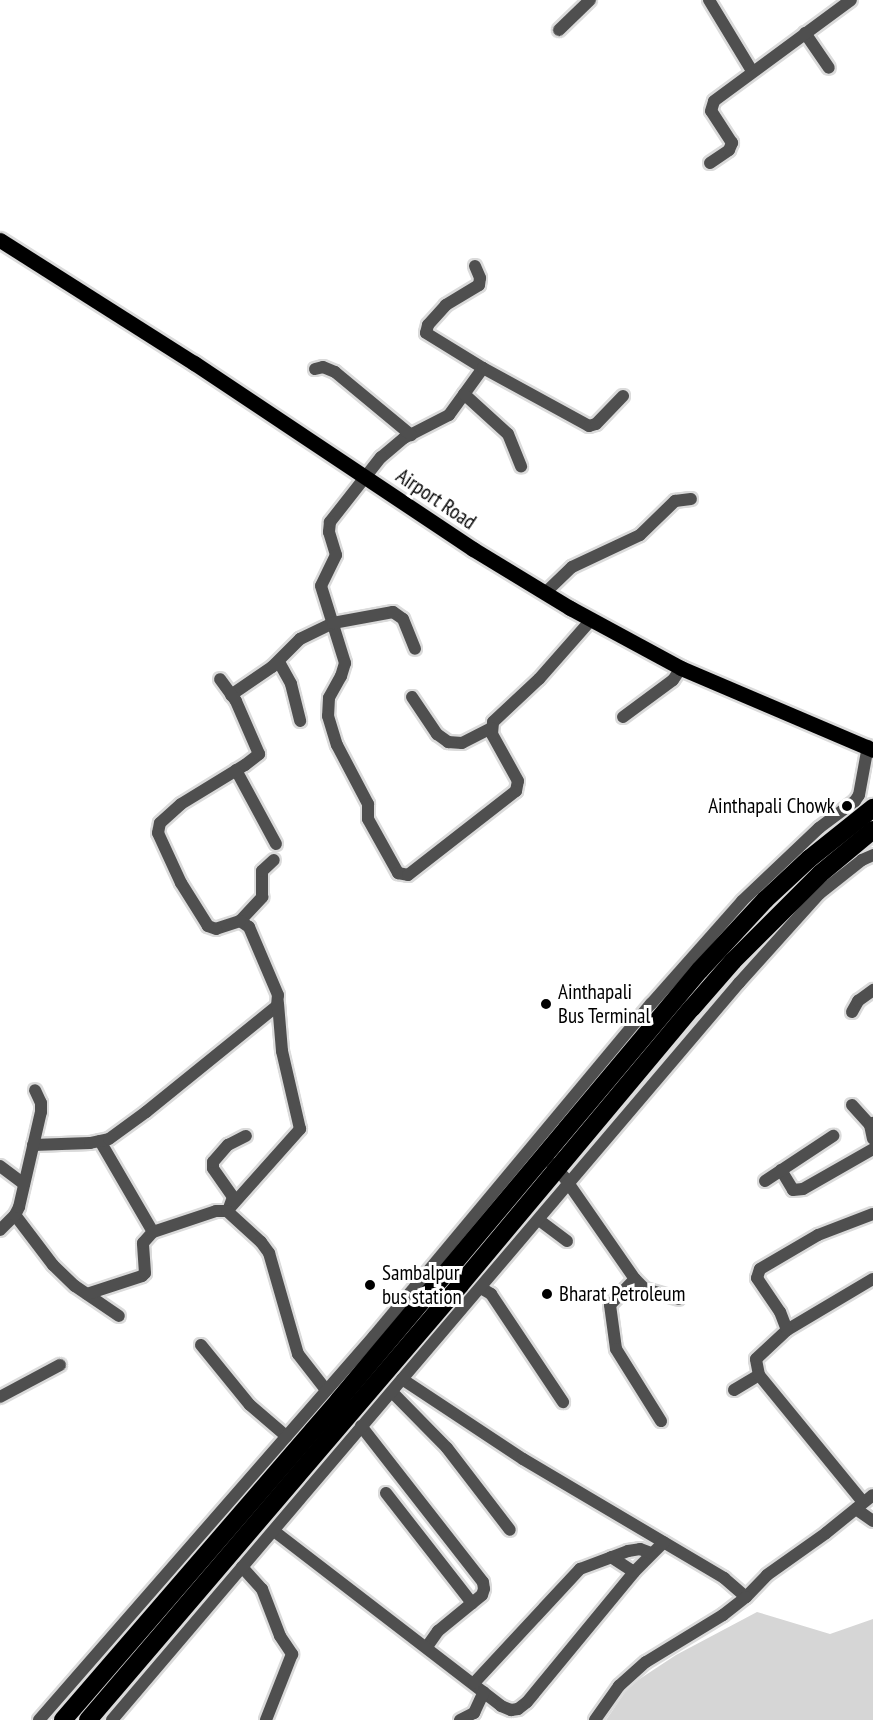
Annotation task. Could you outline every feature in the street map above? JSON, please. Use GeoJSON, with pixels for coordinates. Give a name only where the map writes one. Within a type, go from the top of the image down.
{"type":"FeatureCollection","features":[{"type":"Feature","properties":{"kind":"highway"},"geometry":{"type":"LineString","coordinates":[[63,1720],[347,1391],[541,1146],[765,900],[809,859],[873,808]]}},
{"type":"Feature","properties":{"kind":"highway"},"geometry":{"type":"LineString","coordinates":[[88,1720],[734,961],[820,874],[873,830]]}},
{"type":"Feature","properties":{"kind":"main road","name":"Airport Road"},"geometry":{"type":"LineString","coordinates":[[0,240],[473,549],[591,620],[681,668],[870,748]]}},
{"type":"Feature","properties":{"kind":"street"},"geometry":{"type":"LineString","coordinates":[[559,30],[590,0]]}},
{"type":"Feature","properties":{"kind":"street"},"geometry":{"type":"LineString","coordinates":[[709,0],[752,71]]}},
{"type":"Feature","properties":{"kind":"street"},"geometry":{"type":"LineString","coordinates":[[710,163],[729,150],[732,143],[711,111],[711,106],[752,71],[851,0]]}},
{"type":"Feature","properties":{"kind":"street"},"geometry":{"type":"LineString","coordinates":[[805,33],[829,68]]}},
{"type":"Feature","properties":{"kind":"street"},"geometry":{"type":"LineString","coordinates":[[475,266],[480,278],[479,285],[446,304],[428,325],[426,333],[480,372],[588,426],[596,424],[623,396]]}},
{"type":"Feature","properties":{"kind":"street"},"geometry":{"type":"LineString","coordinates":[[315,369],[329,368],[352,384],[411,435]]}},
{"type":"Feature","properties":{"kind":"street"},"geometry":{"type":"LineString","coordinates":[[480,372],[449,415],[391,447],[330,522],[328,528],[336,555],[321,586],[345,663],[329,698],[328,716],[337,745],[366,799],[368,819],[394,868],[402,876],[408,875],[516,791],[518,782],[491,728]]}},
{"type":"Feature","properties":{"kind":"street"},"geometry":{"type":"LineString","coordinates":[[464,394],[508,434],[521,465]]}},
{"type":"Feature","properties":{"kind":"street"},"geometry":{"type":"LineString","coordinates":[[546,592],[572,567],[640,535],[675,501],[691,500]]}},
{"type":"Feature","properties":{"kind":"street"},"geometry":{"type":"LineString","coordinates":[[231,695],[279,662],[300,639],[333,623],[393,612],[403,619],[415,649]]}},
{"type":"Feature","properties":{"kind":"street"},"geometry":{"type":"LineString","coordinates":[[412,697],[437,734],[448,742],[462,743],[491,728],[496,718],[534,684],[591,620]]}},
{"type":"Feature","properties":{"kind":"street"},"geometry":{"type":"LineString","coordinates":[[279,662],[291,684],[300,721]]}},
{"type":"Feature","properties":{"kind":"street"},"geometry":{"type":"LineString","coordinates":[[623,717],[674,680],[681,668]]}},
{"type":"Feature","properties":{"kind":"street"},"geometry":{"type":"LineString","coordinates":[[220,679],[231,695],[259,754],[167,814],[158,830],[181,883],[204,922],[216,929],[240,921],[262,897],[262,871],[273,860]]}},
{"type":"Feature","properties":{"kind":"street"},"geometry":{"type":"LineString","coordinates":[[39,1720],[541,1146],[641,1014],[742,901],[819,828],[855,801],[859,795],[870,748]]}},
{"type":"Feature","properties":{"kind":"street"},"geometry":{"type":"LineString","coordinates":[[236,770],[276,844]]}},
{"type":"Feature","properties":{"kind":"street"},"geometry":{"type":"LineString","coordinates":[[112,1720],[739,983],[819,894],[862,860],[873,855]]}},
{"type":"Feature","properties":{"kind":"street"},"geometry":{"type":"LineString","coordinates":[[227,1211],[300,1129],[282,1051],[278,995],[252,933],[240,921]]}},
{"type":"Feature","properties":{"kind":"street"},"geometry":{"type":"LineString","coordinates":[[852,1012],[858,1001],[873,990]]}},
{"type":"Feature","properties":{"kind":"street"},"geometry":{"type":"LineString","coordinates":[[33,1145],[100,1141],[121,1132],[273,1011],[278,1003]]}},
{"type":"Feature","properties":{"kind":"street"},"geometry":{"type":"LineString","coordinates":[[0,1230],[15,1215],[24,1184],[41,1112],[41,1103],[36,1090]]}},
{"type":"Feature","properties":{"kind":"street"},"geometry":{"type":"LineString","coordinates":[[852,1106],[871,1124],[873,1139]]}},
{"type":"Feature","properties":{"kind":"street"},"geometry":{"type":"LineString","coordinates":[[227,1211],[233,1197],[213,1168],[213,1162],[228,1145],[246,1136]]}},
{"type":"Feature","properties":{"kind":"street"},"geometry":{"type":"LineString","coordinates":[[765,1181],[833,1136]]}},
{"type":"Feature","properties":{"kind":"street"},"geometry":{"type":"LineString","coordinates":[[100,1141],[153,1232]]}},
{"type":"Feature","properties":{"kind":"street"},"geometry":{"type":"LineString","coordinates":[[541,1146],[635,1279],[645,1289],[679,1299]]}},
{"type":"Feature","properties":{"kind":"street"},"geometry":{"type":"LineString","coordinates":[[781,1170],[793,1190],[803,1189],[873,1149]]}},
{"type":"Feature","properties":{"kind":"street"},"geometry":{"type":"LineString","coordinates":[[0,1166],[24,1184]]}},
{"type":"Feature","properties":{"kind":"street"},"geometry":{"type":"LineString","coordinates":[[87,1294],[142,1276],[145,1272],[143,1243],[153,1232],[216,1211],[227,1211],[261,1242],[269,1253],[298,1354],[326,1390]]}},
{"type":"Feature","properties":{"kind":"street"},"geometry":{"type":"LineString","coordinates":[[787,1330],[780,1312],[757,1278],[760,1269],[818,1235],[873,1214]]}},
{"type":"Feature","properties":{"kind":"street"},"geometry":{"type":"LineString","coordinates":[[15,1215],[53,1265],[87,1294],[119,1316]]}},
{"type":"Feature","properties":{"kind":"street"},"geometry":{"type":"LineString","coordinates":[[539,1220],[567,1241]]}},
{"type":"Feature","properties":{"kind":"street"},"geometry":{"type":"LineString","coordinates":[[635,1279],[610,1305],[616,1349],[661,1421]]}},
{"type":"Feature","properties":{"kind":"street"},"geometry":{"type":"LineString","coordinates":[[873,1279],[787,1330],[756,1359],[759,1375],[864,1502],[873,1521]]}},
{"type":"Feature","properties":{"kind":"street"},"geometry":{"type":"LineString","coordinates":[[481,1288],[491,1294],[563,1402]]}},
{"type":"Feature","properties":{"kind":"street"},"geometry":{"type":"LineString","coordinates":[[201,1345],[250,1405],[286,1436]]}},
{"type":"Feature","properties":{"kind":"street"},"geometry":{"type":"LineString","coordinates":[[0,1397],[60,1365]]}},
{"type":"Feature","properties":{"kind":"street"},"geometry":{"type":"LineString","coordinates":[[734,1390],[759,1375]]}},
{"type":"Feature","properties":{"kind":"street"},"geometry":{"type":"LineString","coordinates":[[402,1379],[523,1459],[724,1578],[746,1597]]}},
{"type":"Feature","properties":{"kind":"street"},"geometry":{"type":"LineString","coordinates":[[392,1392],[447,1448],[510,1530]]}},
{"type":"Feature","properties":{"kind":"street"},"geometry":{"type":"LineString","coordinates":[[362,1426],[483,1582],[482,1595],[438,1630],[427,1647]]}},
{"type":"Feature","properties":{"kind":"street"},"geometry":{"type":"LineString","coordinates":[[386,1493],[472,1603]]}},
{"type":"Feature","properties":{"kind":"street"},"geometry":{"type":"LineString","coordinates":[[595,1720],[619,1686],[646,1662],[723,1615],[746,1597],[767,1575],[864,1502]]}},
{"type":"Feature","properties":{"kind":"street"},"geometry":{"type":"LineString","coordinates":[[274,1531],[501,1706],[511,1710],[519,1710],[634,1572],[664,1542]]}},
{"type":"Feature","properties":{"kind":"street"},"geometry":{"type":"LineString","coordinates":[[474,1683],[580,1569],[640,1549],[651,1553]]}},
{"type":"Feature","properties":{"kind":"street"},"geometry":{"type":"LineString","coordinates":[[611,1557],[634,1572]]}},
{"type":"Feature","properties":{"kind":"street"},"geometry":{"type":"LineString","coordinates":[[242,1567],[262,1589],[280,1636],[292,1654],[266,1720]]}},
{"type":"Feature","properties":{"kind":"street"},"geometry":{"type":"LineString","coordinates":[[460,1720],[474,1713],[484,1692]]}},
{"type":"Feature","properties":{"kind":"shaded area"},"geometry":{"type":"Polygon","coordinates":[[[757,1612],[830,1634],[873,1619],[873,1720],[606,1720],[629,1686],[676,1655],[757,1612]]]}},
{"type":"Feature","properties":{"kind":"place","name":"Ainthapali Chowk"},"geometry":{"type":"Point","coordinates":[847,806]}},
{"type":"Feature","properties":{"kind":"place","name":"Ainthapali Bus Terminal"},"geometry":{"type":"Point","coordinates":[546,1004]}},
{"type":"Feature","properties":{"kind":"place","name":"Sambalpur bus station"},"geometry":{"type":"Point","coordinates":[370,1285]}},
{"type":"Feature","properties":{"kind":"place","name":"Bharat Petroleum"},"geometry":{"type":"Point","coordinates":[547,1294]}}]}
